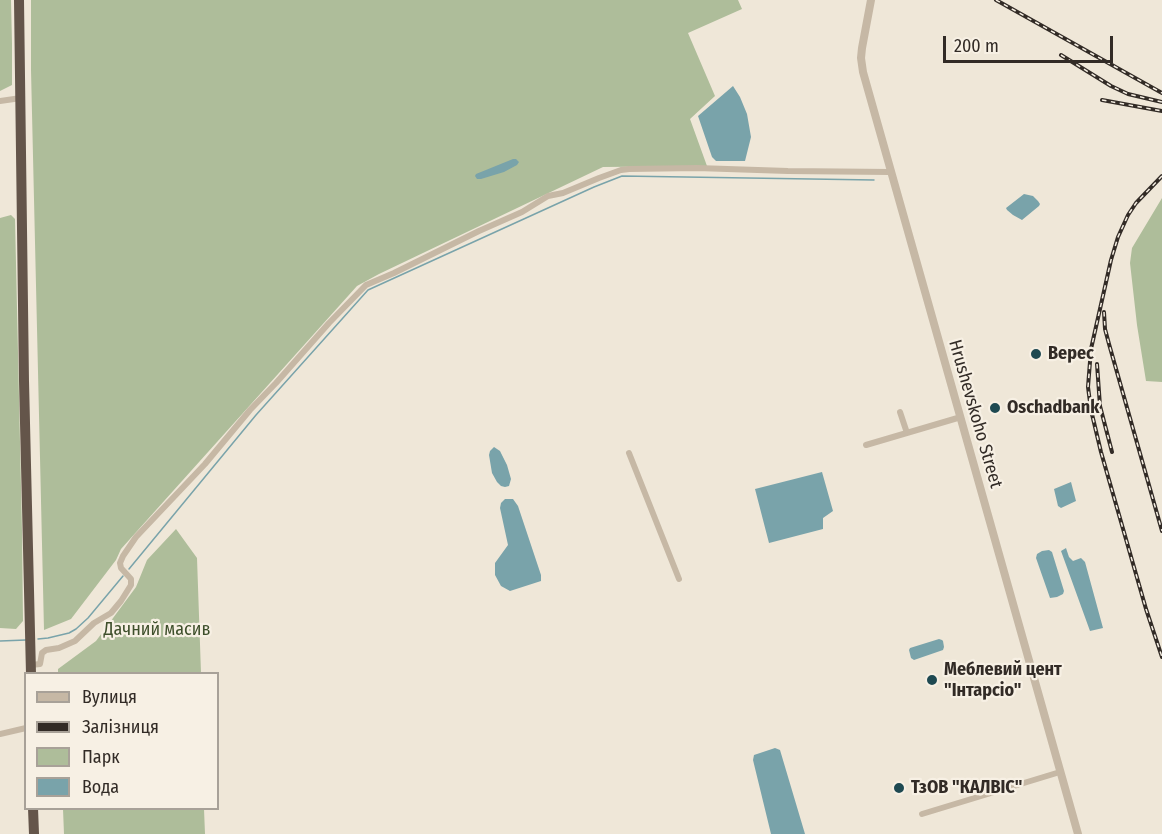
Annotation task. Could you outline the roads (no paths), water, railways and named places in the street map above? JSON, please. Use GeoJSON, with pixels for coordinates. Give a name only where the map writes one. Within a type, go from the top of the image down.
{"type":"FeatureCollection","features":[{"type":"Feature","properties":{"kind":"highway"},"geometry":{"type":"LineString","coordinates":[[19,0],[24,381],[31,669]]}},
{"type":"Feature","properties":{"kind":"highway"},"geometry":{"type":"LineString","coordinates":[[33,810],[34,834]]}},
{"type":"Feature","properties":{"kind":"street","name":"Hrushevskoho Street"},"geometry":{"type":"LineString","coordinates":[[871,0],[861,58],[863,72],[1078,834]]}},
{"type":"Feature","properties":{"kind":"street"},"geometry":{"type":"LineString","coordinates":[[0,101],[21,98]]}},
{"type":"Feature","properties":{"kind":"street"},"geometry":{"type":"LineString","coordinates":[[31,669],[40,664],[42,652],[75,641],[111,613],[131,585],[131,579],[121,568],[120,563],[136,537],[366,285],[522,212],[541,200],[621,170],[697,168],[890,172]]}},
{"type":"Feature","properties":{"kind":"street"},"geometry":{"type":"LineString","coordinates":[[900,412],[907,433]]}},
{"type":"Feature","properties":{"kind":"street"},"geometry":{"type":"LineString","coordinates":[[866,445],[961,417]]}},
{"type":"Feature","properties":{"kind":"street"},"geometry":{"type":"LineString","coordinates":[[630,453],[679,579]]}},
{"type":"Feature","properties":{"kind":"street"},"geometry":{"type":"LineString","coordinates":[[0,734],[24,728]]}},
{"type":"Feature","properties":{"kind":"street"},"geometry":{"type":"LineString","coordinates":[[922,814],[1060,772]]}},
{"type":"Feature","properties":{"kind":"water"},"geometry":{"type":"Polygon","coordinates":[[[733,86],[747,114],[751,137],[745,161],[716,161],[712,157],[698,116],[733,86]]]}},
{"type":"Feature","properties":{"kind":"water"},"geometry":{"type":"Polygon","coordinates":[[[513,159],[519,162],[504,172],[481,179],[475,176],[476,174],[513,159]]]}},
{"type":"Feature","properties":{"kind":"water"},"geometry":{"type":"Polygon","coordinates":[[[1024,194],[1033,196],[1040,204],[1022,220],[1006,208],[1024,194]]]}},
{"type":"Feature","properties":{"kind":"water"},"geometry":{"type":"Polygon","coordinates":[[[494,447],[500,451],[507,465],[511,479],[509,486],[501,486],[492,473],[489,455],[494,447]]]}},
{"type":"Feature","properties":{"kind":"water"},"geometry":{"type":"Polygon","coordinates":[[[822,472],[833,511],[823,518],[823,529],[769,543],[755,489],[822,472]]]}},
{"type":"Feature","properties":{"kind":"water"},"geometry":{"type":"Polygon","coordinates":[[[1071,482],[1076,501],[1061,508],[1058,506],[1054,489],[1071,482]]]}},
{"type":"Feature","properties":{"kind":"water"},"geometry":{"type":"Polygon","coordinates":[[[505,499],[513,499],[518,506],[541,575],[541,581],[510,591],[501,586],[495,575],[495,563],[508,545],[500,508],[505,499]]]}},
{"type":"Feature","properties":{"kind":"water"},"geometry":{"type":"Polygon","coordinates":[[[1066,548],[1073,561],[1081,558],[1085,562],[1103,628],[1090,631],[1061,551],[1066,548]]]}},
{"type":"Feature","properties":{"kind":"water"},"geometry":{"type":"Polygon","coordinates":[[[1049,550],[1052,552],[1064,591],[1057,597],[1050,598],[1036,558],[1037,554],[1049,550]]]}},
{"type":"Feature","properties":{"kind":"water"},"geometry":{"type":"Polygon","coordinates":[[[939,639],[943,641],[943,650],[914,660],[911,658],[910,648],[939,639]]]}},
{"type":"Feature","properties":{"kind":"water"},"geometry":{"type":"Polygon","coordinates":[[[775,748],[780,750],[805,834],[771,834],[753,760],[754,755],[775,748]]]}},
{"type":"Feature","properties":{"kind":"waterway"},"geometry":{"type":"LineString","coordinates":[[129,569],[256,415],[368,290],[622,176],[874,180]]}},
{"type":"Feature","properties":{"kind":"waterway"},"geometry":{"type":"LineString","coordinates":[[38,639],[69,633],[76,629],[123,576]]}},
{"type":"Feature","properties":{"kind":"waterway"},"geometry":{"type":"LineString","coordinates":[[0,641],[26,640]]}},
{"type":"Feature","properties":{"kind":"railway"},"geometry":{"type":"LineString","coordinates":[[996,0],[1162,93]]}},
{"type":"Feature","properties":{"kind":"railway"},"geometry":{"type":"LineString","coordinates":[[1061,55],[1128,94],[1162,102]]}},
{"type":"Feature","properties":{"kind":"railway"},"geometry":{"type":"LineString","coordinates":[[1102,100],[1162,111]]}},
{"type":"Feature","properties":{"kind":"railway"},"geometry":{"type":"LineString","coordinates":[[1162,176],[1136,203],[1118,237],[1091,349],[1088,387],[1101,452],[1162,657]]}},
{"type":"Feature","properties":{"kind":"railway"},"geometry":{"type":"LineString","coordinates":[[1104,312],[1105,329],[1162,531]]}},
{"type":"Feature","properties":{"kind":"railway"},"geometry":{"type":"LineString","coordinates":[[1097,364],[1100,406],[1112,452]]}},
{"type":"Feature","properties":{"kind":"place","name":"Верес"},"geometry":{"type":"Point","coordinates":[1036,354]}},
{"type":"Feature","properties":{"kind":"place","name":"Oschadbank"},"geometry":{"type":"Point","coordinates":[995,408]}},
{"type":"Feature","properties":{"kind":"place","name":"Меблевий цент \"Інтарсіо\""},"geometry":{"type":"Point","coordinates":[932,680]}},
{"type":"Feature","properties":{"kind":"place","name":"ТзОВ \"КАЛВІС\""},"geometry":{"type":"Point","coordinates":[899,788]}},
{"type":"Feature","properties":{"kind":"park label","name":"Дачний масив"},"geometry":{"type":"Point","coordinates":[157,630]}}]}
